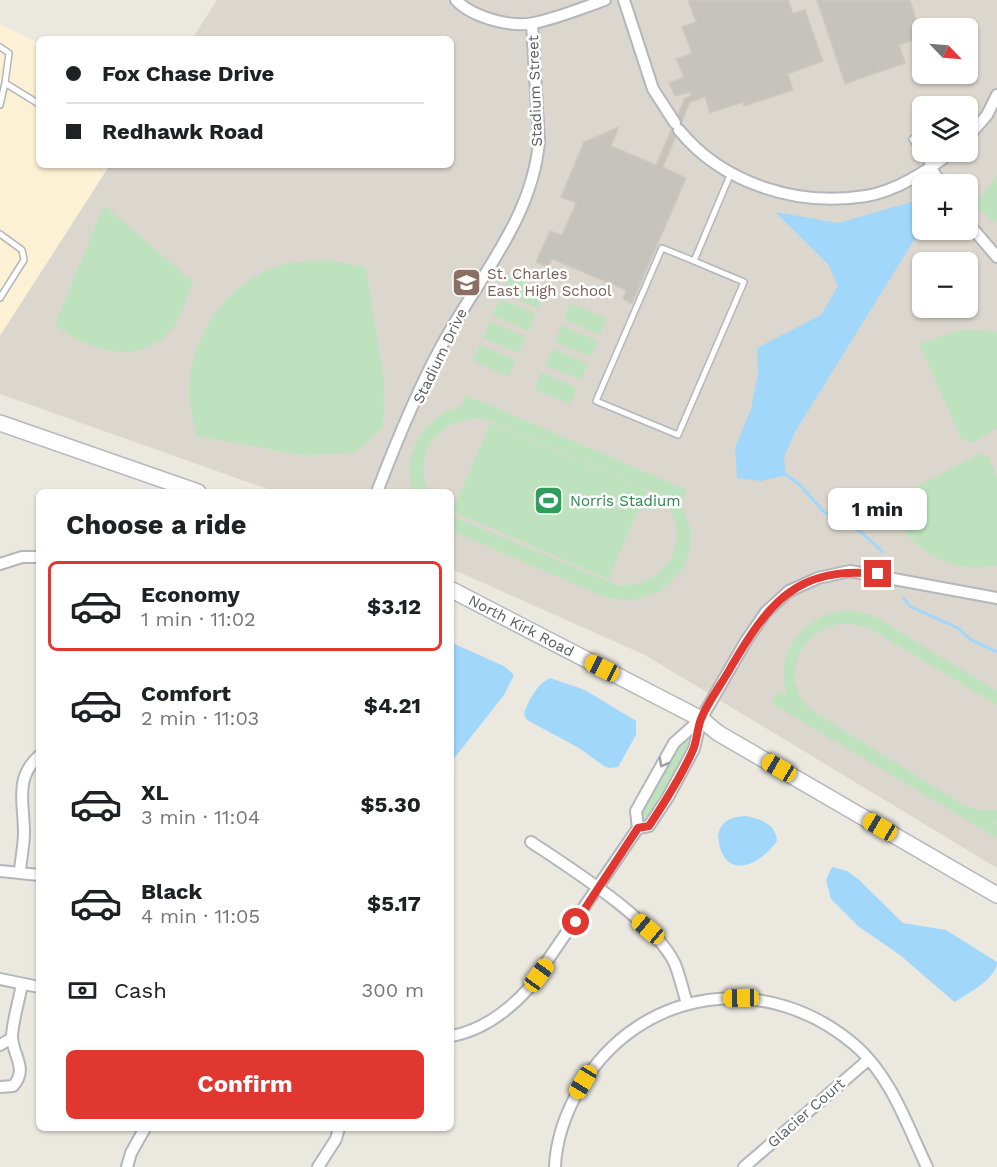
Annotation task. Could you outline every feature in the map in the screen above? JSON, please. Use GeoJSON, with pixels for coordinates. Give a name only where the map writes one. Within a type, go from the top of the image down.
{"type":"FeatureCollection","features":[{"type":"Feature","properties":{"kind":"main road"},"geometry":{"type":"LineString","coordinates":[[0,423],[189,489]]}},
{"type":"Feature","properties":{"kind":"main road","name":"North Kirk Road"},"geometry":{"type":"LineString","coordinates":[[454,591],[701,719],[718,733],[997,895]]}},
{"type":"Feature","properties":{"kind":"street"},"geometry":{"type":"LineString","coordinates":[[456,0],[462,6],[485,17],[532,24],[605,0]]}},
{"type":"Feature","properties":{"kind":"street"},"geometry":{"type":"LineString","coordinates":[[624,0],[653,89],[677,126],[693,145],[731,172],[767,191],[823,198],[868,196],[931,168],[939,162]]}},
{"type":"Feature","properties":{"kind":"street","name":"Stadium Street"},"geometry":{"type":"LineString","coordinates":[[532,24],[536,54],[538,158]]}},
{"type":"Feature","properties":{"kind":"street"},"geometry":{"type":"LineString","coordinates":[[978,125],[987,115],[997,95]]}},
{"type":"Feature","properties":{"kind":"street","name":"Stadium Drive"},"geometry":{"type":"LineString","coordinates":[[378,489],[440,348],[504,245],[519,213],[538,158]]}},
{"type":"Feature","properties":{"kind":"street"},"geometry":{"type":"LineString","coordinates":[[931,168],[935,174]]}},
{"type":"Feature","properties":{"kind":"street"},"geometry":{"type":"LineString","coordinates":[[978,235],[997,257]]}},
{"type":"Feature","properties":{"kind":"street"},"geometry":{"type":"LineString","coordinates":[[0,564],[22,557],[36,557]]}},
{"type":"Feature","properties":{"kind":"street"},"geometry":{"type":"LineString","coordinates":[[454,1035],[478,1028],[510,1008],[528,990],[638,828],[636,811],[674,743],[701,719],[766,612],[789,591],[818,578],[850,571],[997,598]]}},
{"type":"Feature","properties":{"kind":"street"},"geometry":{"type":"LineString","coordinates":[[638,828],[649,826],[668,797],[694,749],[701,719]]}},
{"type":"Feature","properties":{"kind":"street"},"geometry":{"type":"LineString","coordinates":[[20,871],[24,831],[21,791],[27,770],[36,760]]}},
{"type":"Feature","properties":{"kind":"street"},"geometry":{"type":"LineString","coordinates":[[531,842],[598,890],[659,940],[674,962],[687,1004]]}},
{"type":"Feature","properties":{"kind":"street"},"geometry":{"type":"LineString","coordinates":[[0,871],[20,871],[36,874]]}},
{"type":"Feature","properties":{"kind":"street"},"geometry":{"type":"LineString","coordinates":[[0,979],[36,986]]}},
{"type":"Feature","properties":{"kind":"street"},"geometry":{"type":"LineString","coordinates":[[0,1087],[13,1086],[20,1074],[21,1064],[12,1038],[22,984]]}},
{"type":"Feature","properties":{"kind":"street"},"geometry":{"type":"LineString","coordinates":[[555,1167],[561,1131],[573,1100],[594,1065],[619,1039],[648,1020],[687,1004],[714,999],[765,1001],[817,1020],[847,1040],[868,1060],[893,1095],[927,1167]]}},
{"type":"Feature","properties":{"kind":"street"},"geometry":{"type":"LineString","coordinates":[[0,1045],[12,1038]]}},
{"type":"Feature","properties":{"kind":"street","name":"Glacier Court"},"geometry":{"type":"LineString","coordinates":[[744,1167],[868,1060]]}},
{"type":"Feature","properties":{"kind":"street"},"geometry":{"type":"LineString","coordinates":[[127,1167],[131,1153],[143,1131]]}},
{"type":"Feature","properties":{"kind":"street"},"geometry":{"type":"LineString","coordinates":[[318,1167],[336,1140],[338,1131]]}},
{"type":"Feature","properties":{"kind":"lane"},"geometry":{"type":"LineString","coordinates":[[0,47],[9,52],[0,105]]}},
{"type":"Feature","properties":{"kind":"lane"},"geometry":{"type":"LineString","coordinates":[[5,83],[36,101]]}},
{"type":"Feature","properties":{"kind":"lane"},"geometry":{"type":"LineString","coordinates":[[927,162],[931,168]]}},
{"type":"Feature","properties":{"kind":"lane"},"geometry":{"type":"LineString","coordinates":[[694,261],[731,172]]}},
{"type":"Feature","properties":{"kind":"lane"},"geometry":{"type":"LineString","coordinates":[[0,298],[24,260],[22,250],[1,237]]}},
{"type":"Feature","properties":{"kind":"lane"},"geometry":{"type":"LineString","coordinates":[[662,248],[694,261],[744,282],[678,435],[596,401],[662,248]]}},
{"type":"Feature","properties":{"kind":"shaded area","name":"St. Charles East High School"},"geometry":{"type":"Polygon","coordinates":[[[217,0],[997,0],[997,868],[645,655],[454,570],[454,489],[268,489],[0,394],[0,336],[108,168],[454,168],[454,36],[194,36],[217,0]]]}},
{"type":"Feature","properties":{"kind":"shaded area"},"geometry":{"type":"Polygon","coordinates":[[[0,24],[36,42],[36,168],[108,168],[0,336],[0,24]]]}},
{"type":"Feature","properties":{"kind":"green space"},"geometry":{"type":"Polygon","coordinates":[[[997,174],[997,223],[978,210],[978,201],[997,174]]]}},
{"type":"Feature","properties":{"kind":"green space"},"geometry":{"type":"Polygon","coordinates":[[[104,205],[193,282],[173,327],[157,343],[143,349],[128,352],[97,347],[82,342],[55,325],[104,205]]]}},
{"type":"Feature","properties":{"kind":"green space"},"geometry":{"type":"Polygon","coordinates":[[[326,260],[366,267],[384,381],[383,427],[355,453],[303,455],[197,436],[189,395],[190,374],[203,333],[214,315],[227,298],[243,284],[261,273],[286,264],[326,260]]]}},
{"type":"Feature","properties":{"kind":"green space"},"geometry":{"type":"Polygon","coordinates":[[[509,276],[545,291],[538,308],[502,293],[509,276]]]}},
{"type":"Feature","properties":{"kind":"green space"},"geometry":{"type":"Polygon","coordinates":[[[500,299],[536,314],[528,331],[492,315],[500,299]]]}},
{"type":"Feature","properties":{"kind":"green space"},"geometry":{"type":"Polygon","coordinates":[[[571,303],[607,319],[600,335],[564,319],[571,303]]]}},
{"type":"Feature","properties":{"kind":"green space"},"geometry":{"type":"Polygon","coordinates":[[[490,321],[526,337],[519,353],[483,338],[490,321]]]}},
{"type":"Feature","properties":{"kind":"green space"},"geometry":{"type":"Polygon","coordinates":[[[562,325],[598,341],[591,357],[555,342],[562,325]]]}},
{"type":"Feature","properties":{"kind":"green space"},"geometry":{"type":"Polygon","coordinates":[[[963,329],[997,332],[997,428],[972,443],[962,440],[919,344],[963,329]]]}},
{"type":"Feature","properties":{"kind":"green space"},"geometry":{"type":"Polygon","coordinates":[[[480,345],[516,360],[509,377],[473,361],[480,345]]]}},
{"type":"Feature","properties":{"kind":"green space"},"geometry":{"type":"Polygon","coordinates":[[[552,348],[588,364],[581,380],[545,365],[552,348]]]}},
{"type":"Feature","properties":{"kind":"green space"},"geometry":{"type":"Polygon","coordinates":[[[541,372],[577,388],[570,404],[534,389],[541,372]]]}},
{"type":"Feature","properties":{"kind":"green space"},"geometry":{"type":"Polygon","coordinates":[[[466,395],[687,490],[681,503],[691,530],[689,554],[683,569],[661,591],[630,601],[602,596],[454,532],[454,517],[619,586],[638,583],[653,577],[665,566],[673,553],[677,538],[675,523],[668,507],[655,493],[485,419],[456,422],[434,438],[427,450],[424,463],[427,489],[412,489],[410,464],[418,438],[436,418],[462,406],[466,395]]]}},
{"type":"Feature","properties":{"kind":"green space","name":"Norris Stadium"},"geometry":{"type":"Polygon","coordinates":[[[491,423],[647,490],[608,579],[454,512],[454,506],[491,423]]]}},
{"type":"Feature","properties":{"kind":"green space"},"geometry":{"type":"Polygon","coordinates":[[[979,454],[989,457],[997,478],[997,565],[960,566],[944,562],[917,545],[895,519],[886,503],[979,454]]]}},
{"type":"Feature","properties":{"kind":"green space"},"geometry":{"type":"Polygon","coordinates":[[[841,611],[858,611],[874,616],[997,691],[997,705],[874,631],[853,624],[834,626],[817,633],[805,646],[797,661],[795,679],[800,696],[814,712],[962,804],[979,810],[997,810],[997,821],[994,822],[997,824],[997,838],[771,703],[778,691],[788,698],[784,683],[784,668],[793,642],[813,622],[841,611]]]}},
{"type":"Feature","properties":{"kind":"green space"},"geometry":{"type":"Polygon","coordinates":[[[684,739],[691,743],[689,749],[652,815],[648,820],[642,819],[644,808],[684,739]]]}},
{"type":"Feature","properties":{"kind":"water"},"geometry":{"type":"Polygon","coordinates":[[[912,202],[912,240],[914,240],[795,432],[784,458],[786,475],[761,481],[737,478],[735,448],[751,409],[758,374],[757,348],[821,315],[838,286],[828,264],[775,212],[838,223],[912,202]]]}},
{"type":"Feature","properties":{"kind":"water"},"geometry":{"type":"Polygon","coordinates":[[[454,644],[504,666],[514,675],[504,695],[454,758],[454,644]]]}},
{"type":"Feature","properties":{"kind":"water"},"geometry":{"type":"Polygon","coordinates":[[[550,678],[585,690],[636,721],[636,735],[618,767],[604,766],[579,748],[527,720],[524,714],[531,698],[541,684],[550,678]]]}},
{"type":"Feature","properties":{"kind":"water"},"geometry":{"type":"Polygon","coordinates":[[[746,816],[771,826],[777,841],[760,858],[742,866],[726,860],[718,836],[722,826],[728,820],[746,816]]]}},
{"type":"Feature","properties":{"kind":"water"},"geometry":{"type":"Polygon","coordinates":[[[832,867],[847,871],[858,879],[903,923],[946,930],[997,962],[996,968],[981,985],[955,1002],[900,955],[858,926],[831,899],[826,880],[832,867]]]}},
{"type":"Feature","properties":{"kind":"building"},"geometry":{"type":"Polygon","coordinates":[[[688,0],[788,0],[793,13],[805,10],[823,61],[788,74],[793,90],[744,106],[743,102],[710,113],[705,97],[690,102],[663,167],[686,178],[632,304],[623,299],[626,290],[552,259],[548,267],[536,262],[550,231],[562,235],[576,203],[561,197],[584,142],[619,127],[611,146],[656,165],[685,98],[691,96],[690,92],[675,96],[669,83],[684,77],[676,59],[692,53],[682,27],[696,22],[688,0]]]}},
{"type":"Feature","properties":{"kind":"building"},"geometry":{"type":"Polygon","coordinates":[[[817,0],[910,0],[916,18],[912,18],[912,40],[899,45],[905,63],[845,84],[817,0]]]}},
{"type":"Feature","properties":{"kind":"waterway"},"geometry":{"type":"LineString","coordinates":[[786,475],[800,485],[824,512],[861,532],[883,552]]}},
{"type":"Feature","properties":{"kind":"waterway"},"geometry":{"type":"LineString","coordinates":[[904,599],[911,607],[958,628],[971,640],[997,652]]}},
{"type":"Feature","properties":{"kind":"place","name":"St. Charles East High School"},"geometry":{"type":"Point","coordinates":[466,283]}},
{"type":"Feature","properties":{"kind":"place","name":"Norris Stadium"},"geometry":{"type":"Point","coordinates":[549,501]}},
{"type":"Feature","properties":{"kind":"route"},"geometry":{"type":"LineString","coordinates":[[576,922],[638,828],[649,826],[668,797],[694,749],[701,719],[766,612],[789,591],[818,578],[850,571],[878,574]]}}]}
